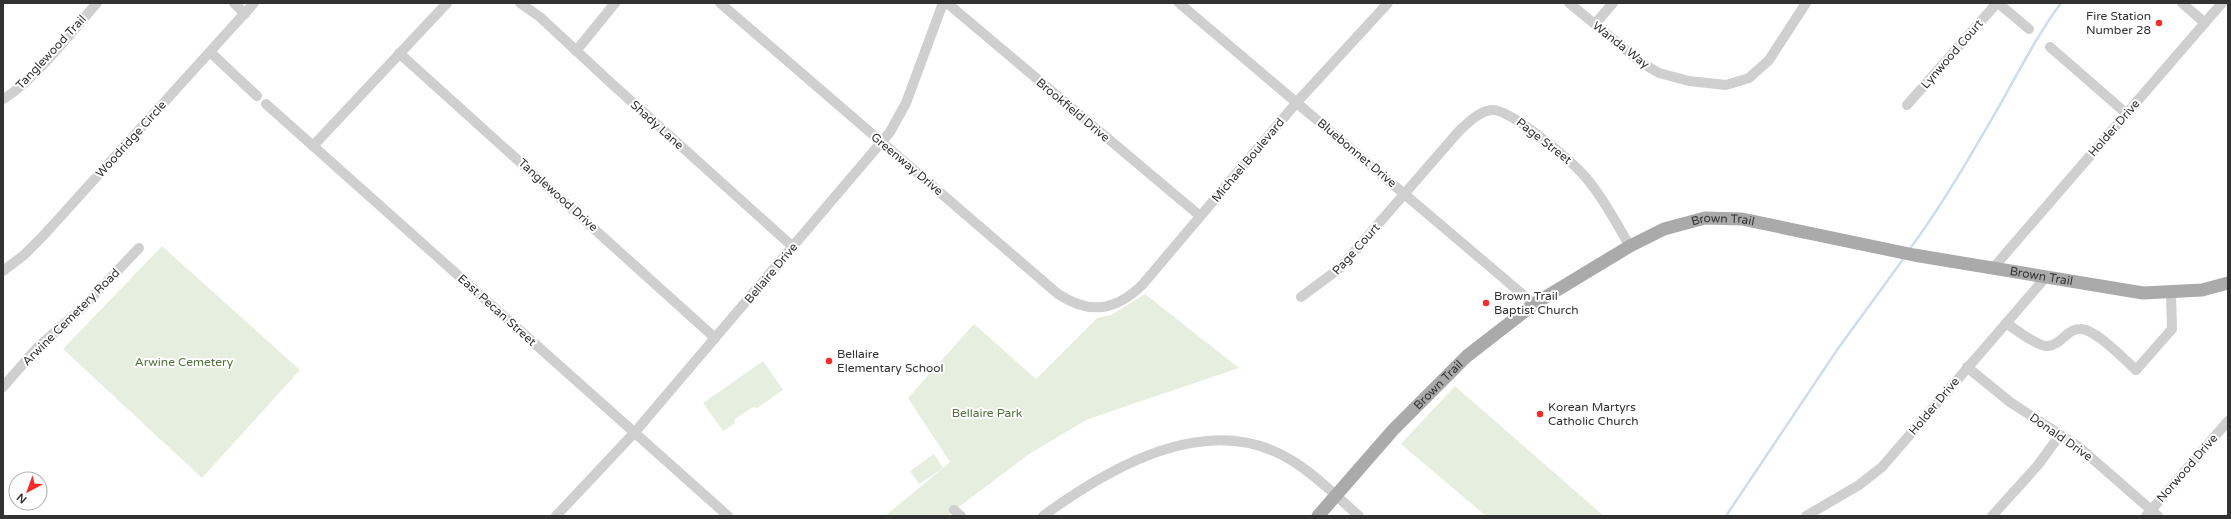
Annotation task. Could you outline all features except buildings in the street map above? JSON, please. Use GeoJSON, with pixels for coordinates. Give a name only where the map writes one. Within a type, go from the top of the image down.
{"type":"FeatureCollection","features":[{"type":"Feature","properties":{"kind":"main road","name":"Brown Trail"},"geometry":{"type":"LineString","coordinates":[[1318,516],[1438,383],[1467,356],[1534,304],[1630,246],[1664,228],[1705,218],[1742,219],[1898,252],[2046,276],[2122,291],[2171,293],[2202,290],[2228,283]]}},
{"type":"Feature","properties":{"kind":"street","name":"Tanglewood Trail"},"geometry":{"type":"LineString","coordinates":[[3,99],[17,89],[38,68],[97,3]]}},
{"type":"Feature","properties":{"kind":"street"},"geometry":{"type":"LineString","coordinates":[[234,3],[245,14]]}},
{"type":"Feature","properties":{"kind":"street","name":"Woodridge Circle"},"geometry":{"type":"LineString","coordinates":[[3,271],[24,255],[43,236],[254,3]]}},
{"type":"Feature","properties":{"kind":"street"},"geometry":{"type":"LineString","coordinates":[[313,146],[399,52],[447,3]]}},
{"type":"Feature","properties":{"kind":"street","name":"Shady Lane"},"geometry":{"type":"LineString","coordinates":[[520,3],[540,17],[793,247]]}},
{"type":"Feature","properties":{"kind":"street"},"geometry":{"type":"LineString","coordinates":[[576,51],[615,3]]}},
{"type":"Feature","properties":{"kind":"street","name":"Greenway Drive"},"geometry":{"type":"LineString","coordinates":[[720,3],[1058,294],[1081,306],[1102,307]]}},
{"type":"Feature","properties":{"kind":"street","name":"Bellaire Drive"},"geometry":{"type":"LineString","coordinates":[[556,516],[635,432],[881,143],[903,109],[943,3]]}},
{"type":"Feature","properties":{"kind":"street","name":"Brookfield Drive"},"geometry":{"type":"LineString","coordinates":[[947,3],[1200,216]]}},
{"type":"Feature","properties":{"kind":"street","name":"Bluebonnet Drive"},"geometry":{"type":"LineString","coordinates":[[1179,3],[1534,304]]}},
{"type":"Feature","properties":{"kind":"street","name":"Michael Boulevard"},"geometry":{"type":"LineString","coordinates":[[1102,307],[1120,302],[1134,293],[1297,102],[1388,3]]}},
{"type":"Feature","properties":{"kind":"street","name":"Wanda Way"},"geometry":{"type":"LineString","coordinates":[[1570,3],[1642,63],[1659,73],[1689,81],[1726,85],[1749,78],[1769,60],[1806,3]]}},
{"type":"Feature","properties":{"kind":"street"},"geometry":{"type":"LineString","coordinates":[[1595,24],[1613,3]]}},
{"type":"Feature","properties":{"kind":"street"},"geometry":{"type":"LineString","coordinates":[[1998,3],[2029,29]]}},
{"type":"Feature","properties":{"kind":"street","name":"Lynwood Court"},"geometry":{"type":"LineString","coordinates":[[1907,105],[1998,3]]}},
{"type":"Feature","properties":{"kind":"street"},"geometry":{"type":"LineString","coordinates":[[2182,3],[2205,23]]}},
{"type":"Feature","properties":{"kind":"street","name":"Holder Drive"},"geometry":{"type":"LineString","coordinates":[[2000,268],[2006,254],[2222,3]]}},
{"type":"Feature","properties":{"kind":"street"},"geometry":{"type":"LineString","coordinates":[[2050,48],[2127,114]]}},
{"type":"Feature","properties":{"kind":"street"},"geometry":{"type":"LineString","coordinates":[[210,52],[257,96]]}},
{"type":"Feature","properties":{"kind":"street","name":"Tanglewood Drive"},"geometry":{"type":"LineString","coordinates":[[399,52],[716,338]]}},
{"type":"Feature","properties":{"kind":"street","name":"East Pecan Street"},"geometry":{"type":"LineString","coordinates":[[266,104],[728,516]]}},
{"type":"Feature","properties":{"kind":"street","name":"Page Street"},"geometry":{"type":"LineString","coordinates":[[1405,194],[1470,121],[1485,111],[1497,110],[1523,124],[1576,166],[1588,179],[1630,246]]}},
{"type":"Feature","properties":{"kind":"street","name":"Page Court"},"geometry":{"type":"LineString","coordinates":[[1301,297],[1340,268],[1405,194]]}},
{"type":"Feature","properties":{"kind":"street","name":"Arwine Cemetery Road"},"geometry":{"type":"LineString","coordinates":[[3,387],[37,348],[82,308],[139,248]]}},
{"type":"Feature","properties":{"kind":"street","name":"Holder Drive"},"geometry":{"type":"LineString","coordinates":[[1806,516],[1859,485],[1882,467],[2046,276]]}},
{"type":"Feature","properties":{"kind":"street"},"geometry":{"type":"LineString","coordinates":[[2006,323],[2040,345],[2048,347],[2055,344],[2069,332],[2078,329],[2086,330],[2103,342],[2136,370],[2172,329],[2171,293]]}},
{"type":"Feature","properties":{"kind":"street","name":"Donald Drive"},"geometry":{"type":"LineString","coordinates":[[1968,367],[2010,402],[2079,447],[2152,514]]}},
{"type":"Feature","properties":{"kind":"street","name":"Norwood Drive"},"geometry":{"type":"LineString","coordinates":[[2152,514],[2227,423]]}},
{"type":"Feature","properties":{"kind":"street"},"geometry":{"type":"LineString","coordinates":[[1992,516],[2038,466],[2060,435]]}},
{"type":"Feature","properties":{"kind":"street"},"geometry":{"type":"LineString","coordinates":[[1043,516],[1081,489],[1110,472],[1143,458],[1205,440],[1246,442],[1273,451],[1306,470],[1359,516]]}},
{"type":"Feature","properties":{"kind":"green space","name":"Arwine Cemetery"},"geometry":{"type":"Polygon","coordinates":[[[162,246],[300,370],[202,478],[63,349],[162,246]]]}},
{"type":"Feature","properties":{"kind":"green space","name":"Bellaire Park"},"geometry":{"type":"Polygon","coordinates":[[[1145,294],[1239,368],[1088,419],[1029,454],[947,516],[885,516],[942,469],[919,484],[910,471],[934,454],[943,468],[950,462],[908,398],[974,324],[1036,379],[1097,318],[1111,315],[1145,294]]]}},
{"type":"Feature","properties":{"kind":"green space"},"geometry":{"type":"Polygon","coordinates":[[[763,361],[783,390],[757,408],[753,407],[735,419],[734,424],[723,431],[703,403],[763,361]]]}},
{"type":"Feature","properties":{"kind":"green space"},"geometry":{"type":"Polygon","coordinates":[[[1455,386],[1604,516],[1486,516],[1401,444],[1455,386]]]}},
{"type":"Feature","properties":{"kind":"waterway"},"geometry":{"type":"LineString","coordinates":[[1909,250],[1934,215],[1957,178],[2037,39],[2061,3]]}},
{"type":"Feature","properties":{"kind":"waterway"},"geometry":{"type":"LineString","coordinates":[[1726,516],[1837,350],[1904,258]]}},
{"type":"Feature","properties":{"kind":"place","name":"Fire Station Number 28"},"geometry":{"type":"Point","coordinates":[2159,23]}},
{"type":"Feature","properties":{"kind":"place","name":"Brown Trail Baptist Church"},"geometry":{"type":"Point","coordinates":[1486,303]}},
{"type":"Feature","properties":{"kind":"place","name":"Bellaire Elementary School"},"geometry":{"type":"Point","coordinates":[829,361]}},
{"type":"Feature","properties":{"kind":"place","name":"Korean Martyrs Catholic Church"},"geometry":{"type":"Point","coordinates":[1540,414]}}]}
